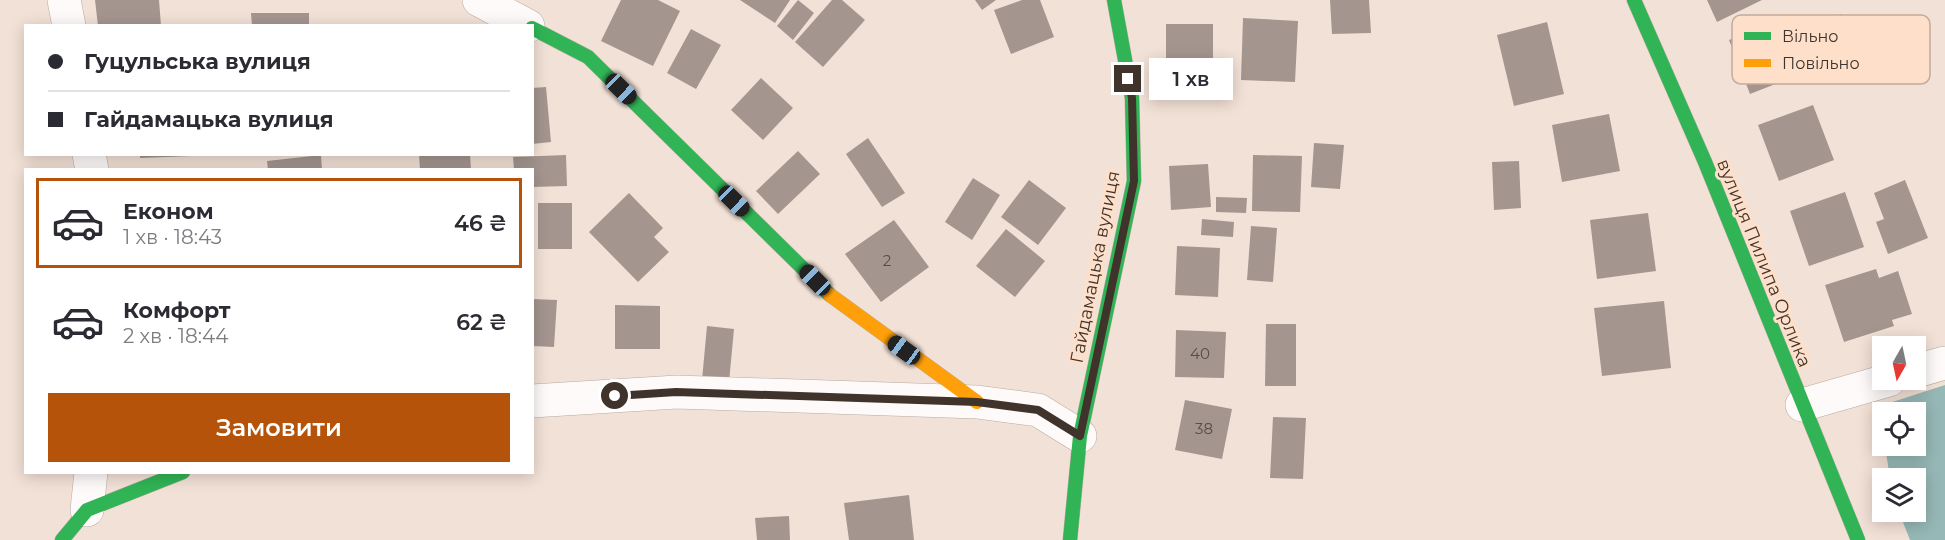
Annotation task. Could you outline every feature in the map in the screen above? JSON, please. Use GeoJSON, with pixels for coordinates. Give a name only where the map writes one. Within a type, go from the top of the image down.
{"type":"FeatureCollection","features":[{"type":"Feature","properties":{"kind":"street"},"geometry":{"type":"LineString","coordinates":[[64,0],[69,24]]}},
{"type":"Feature","properties":{"kind":"street"},"geometry":{"type":"LineString","coordinates":[[479,0],[524,24]]}},
{"type":"Feature","properties":{"kind":"street","name":"Гайдамацька вулиця"},"geometry":{"type":"LineString","coordinates":[[1071,540],[1080,436],[1134,181],[1132,98],[1114,0]]}},
{"type":"Feature","properties":{"kind":"street","name":"вулиця Пилипа Орлика"},"geometry":{"type":"LineString","coordinates":[[1634,0],[1705,162],[1858,540]]}},
{"type":"Feature","properties":{"kind":"street"},"geometry":{"type":"LineString","coordinates":[[534,29],[588,57],[831,296],[977,402]]}},
{"type":"Feature","properties":{"kind":"street"},"geometry":{"type":"LineString","coordinates":[[1926,368],[1945,363]]}},
{"type":"Feature","properties":{"kind":"street"},"geometry":{"type":"LineString","coordinates":[[1802,405],[1872,385]]}},
{"type":"Feature","properties":{"kind":"street"},"geometry":{"type":"LineString","coordinates":[[534,401],[676,392],[977,402],[1038,410],[1080,436]]}},
{"type":"Feature","properties":{"kind":"street"},"geometry":{"type":"LineString","coordinates":[[87,510],[91,474]]}},
{"type":"Feature","properties":{"kind":"street"},"geometry":{"type":"LineString","coordinates":[[62,540],[87,510],[178,474]]}},
{"type":"Feature","properties":{"kind":"water"},"geometry":{"type":"Polygon","coordinates":[[[1945,385],[1945,540],[1910,540],[1903,522],[1926,522],[1926,468],[1888,468],[1887,456],[1926,456],[1926,402],[1892,402],[1945,385]]]}},
{"type":"Feature","properties":{"kind":"building"},"geometry":{"type":"Polygon","coordinates":[[[95,0],[159,0],[161,24],[98,24],[95,0]]]}},
{"type":"Feature","properties":{"kind":"building"},"geometry":{"type":"Polygon","coordinates":[[[621,0],[658,0],[680,11],[653,66],[601,41],[621,0]]]}},
{"type":"Feature","properties":{"kind":"building"},"geometry":{"type":"Polygon","coordinates":[[[740,0],[790,0],[775,23],[740,0]]]}},
{"type":"Feature","properties":{"kind":"building"},"geometry":{"type":"Polygon","coordinates":[[[798,0],[814,13],[793,40],[777,26],[798,0]]]}},
{"type":"Feature","properties":{"kind":"building"},"geometry":{"type":"Polygon","coordinates":[[[832,0],[842,0],[865,20],[823,67],[795,42],[832,0]]]}},
{"type":"Feature","properties":{"kind":"building"},"geometry":{"type":"Polygon","coordinates":[[[975,0],[996,0],[982,10],[975,0]]]}},
{"type":"Feature","properties":{"kind":"building"},"geometry":{"type":"Polygon","coordinates":[[[1022,0],[1040,0],[1054,37],[1011,54],[994,10],[1022,0]]]}},
{"type":"Feature","properties":{"kind":"building"},"geometry":{"type":"Polygon","coordinates":[[[1330,0],[1369,0],[1371,33],[1332,34],[1330,0]]]}},
{"type":"Feature","properties":{"kind":"building"},"geometry":{"type":"Polygon","coordinates":[[[1707,0],[1762,0],[1717,22],[1707,0]]]}},
{"type":"Feature","properties":{"kind":"building"},"geometry":{"type":"Polygon","coordinates":[[[251,13],[309,13],[309,24],[252,24],[251,13]]]}},
{"type":"Feature","properties":{"kind":"building"},"geometry":{"type":"Polygon","coordinates":[[[1243,18],[1298,21],[1295,82],[1241,80],[1243,18]]]}},
{"type":"Feature","properties":{"kind":"building"},"geometry":{"type":"Polygon","coordinates":[[[1547,22],[1564,94],[1514,106],[1497,35],[1547,22]]]}},
{"type":"Feature","properties":{"kind":"building"},"geometry":{"type":"Polygon","coordinates":[[[1166,24],[1213,24],[1213,66],[1166,66],[1166,24]]]}},
{"type":"Feature","properties":{"kind":"building"},"geometry":{"type":"Polygon","coordinates":[[[691,29],[721,45],[696,89],[667,73],[691,29]]]}},
{"type":"Feature","properties":{"kind":"building"},"geometry":{"type":"Polygon","coordinates":[[[761,78],[793,108],[763,140],[731,110],[761,78]]]}},
{"type":"Feature","properties":{"kind":"building"},"geometry":{"type":"Polygon","coordinates":[[[1746,84],[1776,84],[1750,94],[1746,84]]]}},
{"type":"Feature","properties":{"kind":"building"},"geometry":{"type":"Polygon","coordinates":[[[546,87],[551,142],[534,144],[534,88],[546,87]]]}},
{"type":"Feature","properties":{"kind":"building"},"geometry":{"type":"Polygon","coordinates":[[[1813,105],[1834,160],[1779,181],[1758,125],[1813,105]]]}},
{"type":"Feature","properties":{"kind":"building"},"geometry":{"type":"Polygon","coordinates":[[[1609,114],[1620,171],[1562,182],[1552,125],[1609,114]]]}},
{"type":"Feature","properties":{"kind":"building"},"geometry":{"type":"Polygon","coordinates":[[[868,138],[905,193],[882,207],[846,154],[868,138]]]}},
{"type":"Feature","properties":{"kind":"building"},"geometry":{"type":"Polygon","coordinates":[[[1314,143],[1344,145],[1340,189],[1311,187],[1314,143]]]}},
{"type":"Feature","properties":{"kind":"building"},"geometry":{"type":"Polygon","coordinates":[[[798,151],[820,174],[778,214],[756,191],[798,151]]]}},
{"type":"Feature","properties":{"kind":"building"},"geometry":{"type":"Polygon","coordinates":[[[566,155],[567,186],[534,187],[534,168],[514,168],[513,157],[566,155]]]}},
{"type":"Feature","properties":{"kind":"building"},"geometry":{"type":"Polygon","coordinates":[[[1253,155],[1302,156],[1300,212],[1252,211],[1253,155]]]}},
{"type":"Feature","properties":{"kind":"building"},"geometry":{"type":"Polygon","coordinates":[[[140,156],[192,156],[140,158],[140,156]]]}},
{"type":"Feature","properties":{"kind":"building"},"geometry":{"type":"Polygon","coordinates":[[[321,156],[322,168],[268,168],[267,161],[321,156]]]}},
{"type":"Feature","properties":{"kind":"building"},"geometry":{"type":"Polygon","coordinates":[[[419,156],[470,156],[471,168],[420,168],[419,156]]]}},
{"type":"Feature","properties":{"kind":"building"},"geometry":{"type":"Polygon","coordinates":[[[1519,161],[1521,208],[1494,210],[1492,162],[1519,161]]]}},
{"type":"Feature","properties":{"kind":"building"},"geometry":{"type":"Polygon","coordinates":[[[1208,164],[1211,207],[1171,210],[1169,166],[1208,164]]]}},
{"type":"Feature","properties":{"kind":"building"},"geometry":{"type":"Polygon","coordinates":[[[973,178],[1000,195],[972,240],[945,222],[973,178]]]}},
{"type":"Feature","properties":{"kind":"building"},"geometry":{"type":"Polygon","coordinates":[[[1029,180],[1066,208],[1038,245],[1001,217],[1029,180]]]}},
{"type":"Feature","properties":{"kind":"building"},"geometry":{"type":"Polygon","coordinates":[[[1905,180],[1928,238],[1888,254],[1876,222],[1884,219],[1874,193],[1905,180]]]}},
{"type":"Feature","properties":{"kind":"building"},"geometry":{"type":"Polygon","coordinates":[[[1845,192],[1864,247],[1809,266],[1790,211],[1845,192]]]}},
{"type":"Feature","properties":{"kind":"building"},"geometry":{"type":"Polygon","coordinates":[[[629,193],[663,228],[654,237],[669,252],[638,282],[589,232],[629,193]]]}},
{"type":"Feature","properties":{"kind":"building"},"geometry":{"type":"Polygon","coordinates":[[[1216,197],[1247,198],[1246,213],[1216,212],[1216,197]]]}},
{"type":"Feature","properties":{"kind":"building"},"geometry":{"type":"Polygon","coordinates":[[[538,203],[572,203],[572,249],[538,249],[538,203]]]}},
{"type":"Feature","properties":{"kind":"building"},"geometry":{"type":"Polygon","coordinates":[[[1648,213],[1656,271],[1597,279],[1590,220],[1648,213]]]}},
{"type":"Feature","properties":{"kind":"building"},"geometry":{"type":"Polygon","coordinates":[[[1202,219],[1234,222],[1233,237],[1201,235],[1202,219]]]}},
{"type":"Feature","properties":{"kind":"building"},"geometry":{"type":"Polygon","coordinates":[[[894,220],[929,267],[881,302],[845,254],[894,220]]]}},
{"type":"Feature","properties":{"kind":"building"},"geometry":{"type":"Polygon","coordinates":[[[1251,226],[1277,228],[1273,282],[1247,280],[1251,226]]]}},
{"type":"Feature","properties":{"kind":"building"},"geometry":{"type":"Polygon","coordinates":[[[1006,229],[1045,261],[1015,297],[976,266],[1006,229]]]}},
{"type":"Feature","properties":{"kind":"building"},"geometry":{"type":"Polygon","coordinates":[[[1177,246],[1220,248],[1218,297],[1175,295],[1177,246]]]}},
{"type":"Feature","properties":{"kind":"building"},"geometry":{"type":"Polygon","coordinates":[[[1876,269],[1879,278],[1898,271],[1912,314],[1892,320],[1894,326],[1844,342],[1825,285],[1876,269]]]}},
{"type":"Feature","properties":{"kind":"building"},"geometry":{"type":"Polygon","coordinates":[[[534,299],[557,300],[554,347],[534,346],[534,299]]]}},
{"type":"Feature","properties":{"kind":"building"},"geometry":{"type":"Polygon","coordinates":[[[1664,301],[1671,368],[1602,376],[1594,308],[1664,301]]]}},
{"type":"Feature","properties":{"kind":"building"},"geometry":{"type":"Polygon","coordinates":[[[615,305],[660,306],[660,349],[615,349],[615,305]]]}},
{"type":"Feature","properties":{"kind":"building"},"geometry":{"type":"Polygon","coordinates":[[[1266,324],[1296,324],[1296,386],[1265,386],[1266,324]]]}},
{"type":"Feature","properties":{"kind":"building"},"geometry":{"type":"Polygon","coordinates":[[[707,326],[734,329],[729,382],[702,380],[707,326]]]}},
{"type":"Feature","properties":{"kind":"building"},"geometry":{"type":"Polygon","coordinates":[[[1176,330],[1226,332],[1224,378],[1175,377],[1176,330]]]}},
{"type":"Feature","properties":{"kind":"building"},"geometry":{"type":"Polygon","coordinates":[[[1185,400],[1232,409],[1222,459],[1175,450],[1185,400]]]}},
{"type":"Feature","properties":{"kind":"building"},"geometry":{"type":"Polygon","coordinates":[[[1273,417],[1306,418],[1303,479],[1270,478],[1273,417]]]}},
{"type":"Feature","properties":{"kind":"building"},"geometry":{"type":"Polygon","coordinates":[[[909,495],[914,540],[849,540],[844,503],[909,495]]]}},
{"type":"Feature","properties":{"kind":"building"},"geometry":{"type":"Polygon","coordinates":[[[789,516],[790,540],[757,540],[755,518],[789,516]]]}},
{"type":"Feature","properties":{"kind":"traffic: fast"},"geometry":{"type":"LineString","coordinates":[[1070,540],[1080,436],[1134,181],[1132,98],[1114,0]]}},
{"type":"Feature","properties":{"kind":"traffic: fast"},"geometry":{"type":"LineString","coordinates":[[1634,0],[1705,162],[1858,540]]}},
{"type":"Feature","properties":{"kind":"traffic: fast"},"geometry":{"type":"LineString","coordinates":[[534,29],[588,57],[830,295]]}},
{"type":"Feature","properties":{"kind":"traffic: fast"},"geometry":{"type":"LineString","coordinates":[[62,540],[87,510],[178,474]]}},
{"type":"Feature","properties":{"kind":"traffic: slow"},"geometry":{"type":"LineString","coordinates":[[830,295],[977,402]]}},
{"type":"Feature","properties":{"kind":"route"},"geometry":{"type":"LineString","coordinates":[[615,396],[676,392],[977,402],[1038,410],[1080,436],[1134,181],[1132,98],[1128,79]]}}]}
